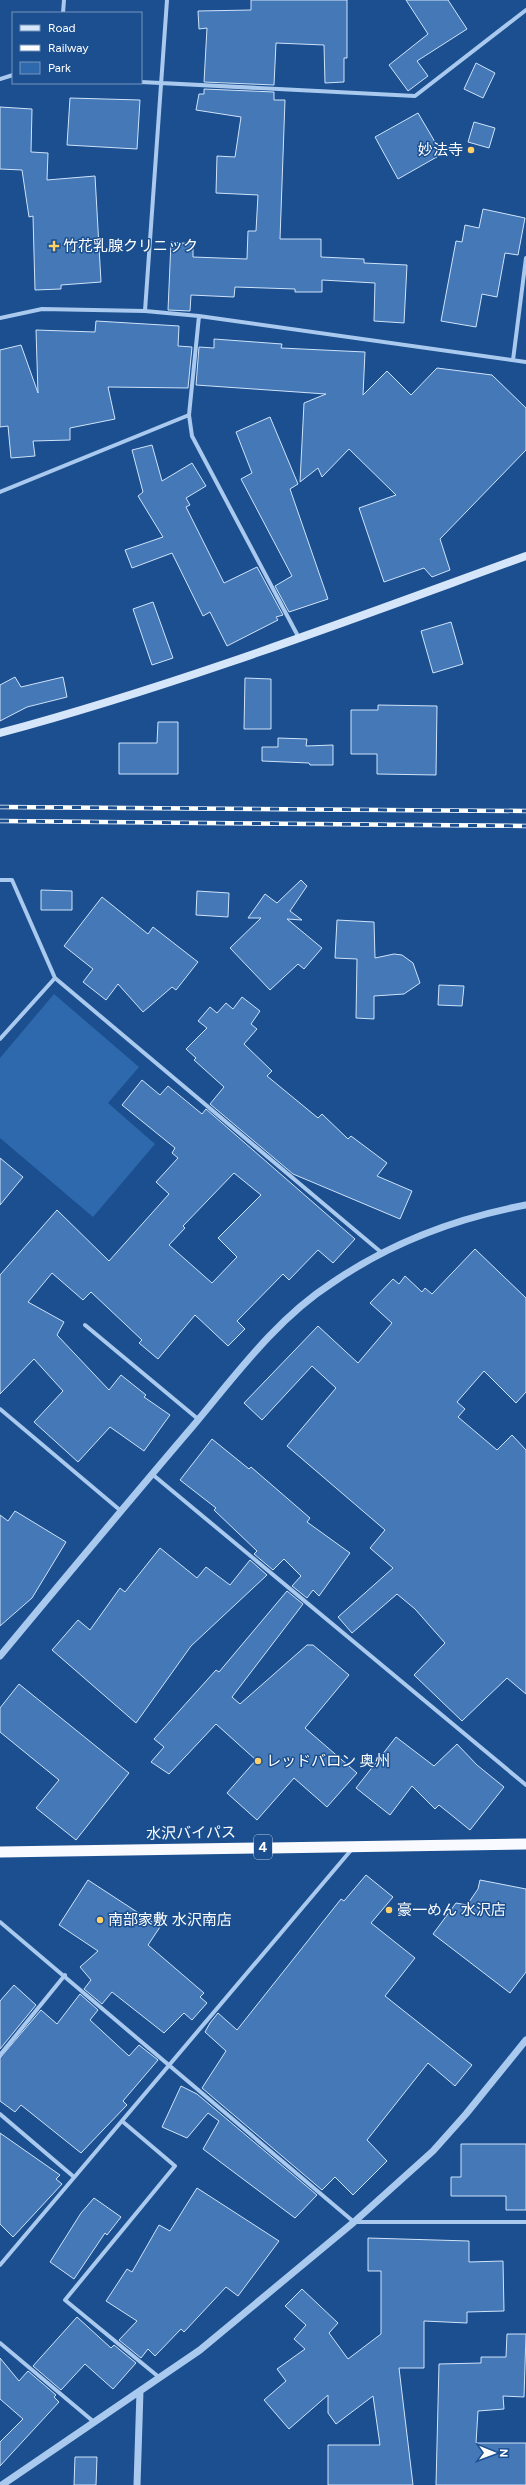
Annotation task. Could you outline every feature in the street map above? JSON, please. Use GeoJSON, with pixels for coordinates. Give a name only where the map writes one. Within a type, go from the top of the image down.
{"type":"FeatureCollection","features":[{"type":"Feature","properties":{"kind":"highway","name":"水沢バイパス"},"geometry":{"type":"LineString","coordinates":[[0,1852],[356,1845],[526,1844]]}},
{"type":"Feature","properties":{"kind":"main road"},"geometry":{"type":"LineString","coordinates":[[0,733],[118,700],[299,638],[526,556]]}},
{"type":"Feature","properties":{"kind":"street"},"geometry":{"type":"LineString","coordinates":[[64,0],[64,12]]}},
{"type":"Feature","properties":{"kind":"street"},"geometry":{"type":"LineString","coordinates":[[145,311],[167,0]]}},
{"type":"Feature","properties":{"kind":"street"},"geometry":{"type":"LineString","coordinates":[[142,82],[415,96],[526,10]]}},
{"type":"Feature","properties":{"kind":"street"},"geometry":{"type":"LineString","coordinates":[[0,79],[12,75]]}},
{"type":"Feature","properties":{"kind":"street"},"geometry":{"type":"LineString","coordinates":[[513,360],[526,258]]}},
{"type":"Feature","properties":{"kind":"street"},"geometry":{"type":"LineString","coordinates":[[0,318],[42,309],[145,311],[199,316],[526,362]]}},
{"type":"Feature","properties":{"kind":"street"},"geometry":{"type":"LineString","coordinates":[[199,316],[189,415],[192,436],[299,638]]}},
{"type":"Feature","properties":{"kind":"street"},"geometry":{"type":"LineString","coordinates":[[0,492],[189,415]]}},
{"type":"Feature","properties":{"kind":"street"},"geometry":{"type":"LineString","coordinates":[[0,880],[12,880],[55,978],[382,1253]]}},
{"type":"Feature","properties":{"kind":"street"},"geometry":{"type":"LineString","coordinates":[[0,1039],[55,978]]}},
{"type":"Feature","properties":{"kind":"street"},"geometry":{"type":"LineString","coordinates":[[0,1656],[198,1419],[282,1323],[331,1283],[382,1253],[459,1221],[487,1212],[526,1205]]}},
{"type":"Feature","properties":{"kind":"street"},"geometry":{"type":"LineString","coordinates":[[85,1325],[198,1419]]}},
{"type":"Feature","properties":{"kind":"street"},"geometry":{"type":"LineString","coordinates":[[0,1409],[121,1511]]}},
{"type":"Feature","properties":{"kind":"street"},"geometry":{"type":"LineString","coordinates":[[152,1474],[526,1785]]}},
{"type":"Feature","properties":{"kind":"street"},"geometry":{"type":"LineString","coordinates":[[1,2262],[356,1845]]}},
{"type":"Feature","properties":{"kind":"street"},"geometry":{"type":"LineString","coordinates":[[0,1922],[65,1975],[354,2222],[526,2222]]}},
{"type":"Feature","properties":{"kind":"street"},"geometry":{"type":"LineString","coordinates":[[0,2055],[65,1975]]}},
{"type":"Feature","properties":{"kind":"street"},"geometry":{"type":"LineString","coordinates":[[2,2485],[200,2350],[354,2222],[433,2151],[466,2114],[526,2040]]}},
{"type":"Feature","properties":{"kind":"street"},"geometry":{"type":"LineString","coordinates":[[0,2114],[74,2177]]}},
{"type":"Feature","properties":{"kind":"street"},"geometry":{"type":"LineString","coordinates":[[122,2121],[175,2166],[66,2300],[160,2378]]}},
{"type":"Feature","properties":{"kind":"street"},"geometry":{"type":"LineString","coordinates":[[0,2343],[94,2422]]}},
{"type":"Feature","properties":{"kind":"street"},"geometry":{"type":"LineString","coordinates":[[137,2485],[140,2391]]}},
{"type":"Feature","properties":{"kind":"green space"},"geometry":{"type":"Polygon","coordinates":[[[54,994],[139,1067],[108,1103],[155,1144],[93,1217],[0,1138],[0,1058],[54,994]]]}},
{"type":"Feature","properties":{"kind":"building"},"geometry":{"type":"Polygon","coordinates":[[[251,0],[347,0],[347,58],[344,58],[344,82],[325,83],[324,45],[276,43],[274,85],[204,82],[207,28],[199,29],[198,11],[251,10],[251,0]]]}},
{"type":"Feature","properties":{"kind":"building"},"geometry":{"type":"Polygon","coordinates":[[[406,0],[448,0],[467,29],[417,61],[428,76],[408,91],[389,65],[428,34],[406,0]]]}},
{"type":"Feature","properties":{"kind":"building"},"geometry":{"type":"Polygon","coordinates":[[[476,63],[495,73],[483,98],[464,89],[476,63]]]}},
{"type":"Feature","properties":{"kind":"building"},"geometry":{"type":"Polygon","coordinates":[[[204,89],[274,92],[274,100],[285,100],[280,239],[321,239],[321,257],[364,259],[364,263],[407,265],[404,323],[374,321],[375,283],[322,280],[322,292],[295,292],[295,289],[235,287],[234,297],[191,295],[190,311],[168,310],[171,242],[193,244],[193,257],[247,259],[248,231],[256,231],[258,195],[216,193],[217,156],[235,157],[241,117],[196,110],[199,94],[204,94],[204,89]]]}},
{"type":"Feature","properties":{"kind":"building"},"geometry":{"type":"Polygon","coordinates":[[[70,98],[140,100],[137,149],[67,145],[70,98]]]}},
{"type":"Feature","properties":{"kind":"building"},"geometry":{"type":"Polygon","coordinates":[[[0,107],[32,109],[31,152],[48,153],[47,180],[95,176],[101,282],[61,285],[61,289],[35,290],[33,216],[29,217],[22,170],[0,169],[0,107]]]}},
{"type":"Feature","properties":{"kind":"building"},"geometry":{"type":"Polygon","coordinates":[[[418,113],[442,154],[398,179],[375,137],[418,113]]]}},
{"type":"Feature","properties":{"kind":"building"},"geometry":{"type":"Polygon","coordinates":[[[474,122],[495,128],[489,148],[468,142],[474,122]]]}},
{"type":"Feature","properties":{"kind":"building"},"geometry":{"type":"Polygon","coordinates":[[[483,209],[525,218],[518,255],[505,253],[497,297],[482,294],[476,327],[441,321],[456,241],[462,242],[465,225],[479,228],[483,209]]]}},
{"type":"Feature","properties":{"kind":"building"},"geometry":{"type":"Polygon","coordinates":[[[96,321],[179,326],[178,346],[192,347],[188,388],[108,387],[115,419],[70,428],[70,440],[33,441],[35,456],[11,458],[8,426],[0,427],[0,350],[21,345],[38,393],[36,330],[95,332],[96,321]]]}},
{"type":"Feature","properties":{"kind":"building"},"geometry":{"type":"Polygon","coordinates":[[[214,339],[282,344],[281,348],[365,352],[363,395],[387,371],[411,395],[437,368],[492,375],[526,408],[526,450],[440,539],[450,570],[432,577],[424,568],[384,582],[359,508],[396,495],[349,449],[322,477],[318,468],[300,482],[304,403],[326,394],[196,385],[199,347],[214,348],[214,339]]]}},
{"type":"Feature","properties":{"kind":"building"},"geometry":{"type":"Polygon","coordinates":[[[270,417],[298,484],[290,489],[328,599],[289,612],[275,586],[292,576],[241,479],[252,473],[236,432],[270,417]]]}},
{"type":"Feature","properties":{"kind":"building"},"geometry":{"type":"Polygon","coordinates":[[[152,445],[162,481],[192,463],[206,486],[186,498],[190,505],[186,507],[224,583],[257,567],[283,615],[276,617],[278,620],[227,646],[210,612],[203,616],[172,553],[132,568],[125,550],[163,537],[138,496],[143,492],[132,450],[152,445]]]}},
{"type":"Feature","properties":{"kind":"building"},"geometry":{"type":"Polygon","coordinates":[[[153,602],[173,658],[152,665],[133,609],[153,602]]]}},
{"type":"Feature","properties":{"kind":"building"},"geometry":{"type":"Polygon","coordinates":[[[451,622],[463,664],[433,673],[421,631],[451,622]]]}},
{"type":"Feature","properties":{"kind":"building"},"geometry":{"type":"Polygon","coordinates":[[[15,677],[21,687],[63,677],[67,697],[27,707],[0,721],[0,685],[15,677]]]}},
{"type":"Feature","properties":{"kind":"building"},"geometry":{"type":"Polygon","coordinates":[[[245,678],[271,679],[271,729],[244,729],[245,678]]]}},
{"type":"Feature","properties":{"kind":"building"},"geometry":{"type":"Polygon","coordinates":[[[378,705],[437,706],[436,775],[377,774],[377,754],[351,754],[351,710],[378,710],[378,705]]]}},
{"type":"Feature","properties":{"kind":"building"},"geometry":{"type":"Polygon","coordinates":[[[158,722],[178,722],[178,774],[119,774],[119,743],[157,743],[158,722]]]}},
{"type":"Feature","properties":{"kind":"building"},"geometry":{"type":"Polygon","coordinates":[[[278,738],[307,739],[306,746],[333,745],[333,765],[310,765],[309,763],[262,761],[262,747],[278,747],[278,738]]]}},
{"type":"Feature","properties":{"kind":"building"},"geometry":{"type":"Polygon","coordinates":[[[301,880],[307,886],[290,911],[302,920],[287,919],[322,948],[304,969],[298,964],[270,990],[230,948],[261,918],[248,918],[265,894],[277,903],[301,880]]]}},
{"type":"Feature","properties":{"kind":"building"},"geometry":{"type":"Polygon","coordinates":[[[41,890],[72,891],[72,910],[41,910],[41,890]]]}},
{"type":"Feature","properties":{"kind":"building"},"geometry":{"type":"Polygon","coordinates":[[[197,891],[229,893],[228,917],[196,915],[197,891]]]}},
{"type":"Feature","properties":{"kind":"building"},"geometry":{"type":"Polygon","coordinates":[[[102,897],[148,934],[153,927],[198,962],[176,990],[172,987],[143,1012],[118,984],[106,1000],[83,982],[93,969],[64,946],[102,897]]]}},
{"type":"Feature","properties":{"kind":"building"},"geometry":{"type":"Polygon","coordinates":[[[337,920],[374,922],[375,958],[394,954],[402,955],[413,963],[420,983],[404,994],[374,996],[374,1019],[356,1018],[357,959],[335,958],[337,920]]]}},
{"type":"Feature","properties":{"kind":"building"},"geometry":{"type":"Polygon","coordinates":[[[439,985],[464,986],[462,1006],[438,1005],[439,985]]]}},
{"type":"Feature","properties":{"kind":"building"},"geometry":{"type":"Polygon","coordinates":[[[242,997],[260,1011],[251,1024],[257,1029],[244,1044],[272,1071],[267,1076],[318,1118],[322,1114],[348,1139],[351,1136],[387,1163],[377,1176],[412,1191],[400,1219],[293,1174],[210,1104],[224,1087],[194,1060],[196,1058],[186,1049],[207,1028],[198,1021],[210,1007],[217,1013],[226,1003],[233,1009],[242,997]]]}},
{"type":"Feature","properties":{"kind":"building"},"geometry":{"type":"Polygon","coordinates":[[[142,1080],[160,1095],[168,1086],[202,1114],[206,1109],[355,1239],[333,1263],[318,1250],[289,1280],[283,1274],[237,1321],[245,1329],[228,1346],[195,1315],[158,1359],[139,1343],[142,1340],[91,1292],[83,1300],[52,1273],[28,1302],[64,1322],[57,1335],[109,1390],[121,1375],[146,1395],[144,1397],[170,1415],[144,1451],[110,1427],[78,1462],[34,1422],[63,1391],[34,1359],[0,1394],[0,1275],[57,1210],[109,1261],[169,1194],[156,1182],[178,1158],[172,1153],[175,1148],[122,1105],[142,1080]],[[234,1173],[183,1226],[185,1228],[169,1245],[212,1283],[237,1257],[218,1238],[261,1195],[234,1173]]]}},
{"type":"Feature","properties":{"kind":"building"},"geometry":{"type":"Polygon","coordinates":[[[0,1158],[23,1177],[0,1205],[0,1158]]]}},
{"type":"Feature","properties":{"kind":"building"},"geometry":{"type":"Polygon","coordinates":[[[475,1249],[526,1298],[526,1392],[516,1403],[484,1371],[457,1402],[465,1409],[458,1417],[497,1450],[512,1435],[526,1450],[526,1694],[507,1678],[462,1721],[414,1675],[445,1643],[415,1609],[397,1594],[352,1633],[338,1617],[393,1568],[370,1548],[385,1530],[287,1446],[336,1388],[312,1366],[262,1420],[244,1403],[318,1326],[358,1363],[392,1323],[370,1303],[393,1279],[399,1284],[405,1276],[422,1292],[425,1288],[432,1294],[475,1249]]]}},
{"type":"Feature","properties":{"kind":"building"},"geometry":{"type":"Polygon","coordinates":[[[212,1439],[249,1469],[251,1467],[310,1518],[307,1522],[350,1553],[319,1596],[313,1590],[307,1598],[292,1586],[301,1576],[284,1559],[273,1570],[254,1554],[257,1551],[214,1510],[216,1508],[180,1480],[212,1439]]]}},
{"type":"Feature","properties":{"kind":"building"},"geometry":{"type":"Polygon","coordinates":[[[15,1511],[66,1542],[32,1598],[0,1626],[0,1515],[8,1521],[15,1511]]]}},
{"type":"Feature","properties":{"kind":"building"},"geometry":{"type":"Polygon","coordinates":[[[160,1548],[197,1578],[206,1567],[230,1585],[250,1560],[267,1575],[191,1646],[136,1723],[52,1650],[78,1620],[90,1630],[120,1588],[125,1592],[160,1548]]]}},
{"type":"Feature","properties":{"kind":"building"},"geometry":{"type":"Polygon","coordinates":[[[287,1591],[303,1604],[232,1697],[240,1704],[307,1645],[313,1645],[349,1675],[305,1728],[357,1773],[327,1807],[294,1778],[257,1820],[227,1793],[256,1760],[216,1724],[169,1774],[151,1762],[164,1747],[154,1739],[216,1670],[219,1672],[287,1591]]]}},
{"type":"Feature","properties":{"kind":"building"},"geometry":{"type":"Polygon","coordinates":[[[19,1684],[129,1773],[76,1840],[36,1808],[59,1780],[0,1732],[0,1708],[19,1684]]]}},
{"type":"Feature","properties":{"kind":"building"},"geometry":{"type":"Polygon","coordinates":[[[396,1737],[434,1766],[457,1744],[477,1765],[504,1787],[470,1830],[439,1805],[435,1809],[412,1786],[390,1815],[356,1788],[396,1737]]]}},
{"type":"Feature","properties":{"kind":"building"},"geometry":{"type":"Polygon","coordinates":[[[366,1875],[393,1897],[371,1923],[415,1958],[385,1996],[472,2065],[455,2086],[428,2063],[367,2140],[387,2161],[353,2195],[335,2177],[322,2190],[202,2088],[226,2051],[205,2032],[210,2023],[218,2013],[237,2030],[341,1899],[344,1901],[366,1875]]]}},
{"type":"Feature","properties":{"kind":"building"},"geometry":{"type":"Polygon","coordinates":[[[88,1880],[160,1927],[148,1945],[204,1993],[200,1997],[207,2003],[192,2020],[184,2013],[164,2033],[112,1992],[102,2004],[84,1989],[91,1980],[80,1967],[98,1951],[59,1925],[88,1880]]]}},
{"type":"Feature","properties":{"kind":"building"},"geometry":{"type":"Polygon","coordinates":[[[480,1880],[526,1889],[526,1972],[510,1993],[433,1934],[456,1903],[467,1905],[478,1889],[480,1880]]]}},
{"type":"Feature","properties":{"kind":"building"},"geometry":{"type":"Polygon","coordinates":[[[14,1985],[36,2005],[0,2049],[0,2001],[14,1985]]]}},
{"type":"Feature","properties":{"kind":"building"},"geometry":{"type":"Polygon","coordinates":[[[80,1994],[98,2010],[90,2020],[129,2056],[139,2045],[158,2060],[123,2101],[127,2105],[81,2153],[21,2105],[15,2112],[0,2101],[0,2058],[41,2010],[57,2024],[80,1994]]]}},
{"type":"Feature","properties":{"kind":"building"},"geometry":{"type":"Polygon","coordinates":[[[181,2086],[197,2094],[317,2195],[295,2218],[203,2149],[219,2121],[208,2113],[187,2138],[162,2127],[181,2086]]]}},
{"type":"Feature","properties":{"kind":"building"},"geometry":{"type":"Polygon","coordinates":[[[0,2133],[60,2175],[56,2179],[62,2184],[13,2237],[0,2224],[0,2133]]]}},
{"type":"Feature","properties":{"kind":"building"},"geometry":{"type":"Polygon","coordinates":[[[461,2144],[526,2144],[526,2210],[506,2210],[506,2196],[451,2196],[451,2177],[461,2177],[461,2144]]]}},
{"type":"Feature","properties":{"kind":"building"},"geometry":{"type":"Polygon","coordinates":[[[197,2188],[279,2241],[238,2296],[226,2287],[184,2332],[181,2329],[155,2356],[148,2349],[141,2358],[119,2340],[137,2321],[106,2301],[127,2269],[132,2272],[159,2225],[170,2231],[197,2188]]]}},
{"type":"Feature","properties":{"kind":"building"},"geometry":{"type":"Polygon","coordinates":[[[94,2198],[121,2217],[107,2235],[105,2233],[74,2279],[50,2262],[81,2213],[94,2198]]]}},
{"type":"Feature","properties":{"kind":"building"},"geometry":{"type":"Polygon","coordinates":[[[368,2238],[469,2241],[469,2262],[503,2261],[504,2311],[467,2312],[467,2323],[424,2321],[424,2368],[399,2368],[413,2485],[328,2485],[328,2445],[380,2445],[373,2396],[336,2424],[328,2413],[328,2395],[289,2429],[264,2400],[286,2381],[277,2369],[305,2349],[294,2339],[306,2325],[285,2306],[302,2289],[338,2323],[329,2333],[348,2359],[381,2334],[381,2271],[368,2271],[368,2238]]]}},
{"type":"Feature","properties":{"kind":"building"},"geometry":{"type":"Polygon","coordinates":[[[77,2317],[111,2348],[114,2345],[136,2363],[113,2389],[85,2364],[61,2390],[33,2366],[77,2317]]]}},
{"type":"Feature","properties":{"kind":"building"},"geometry":{"type":"Polygon","coordinates":[[[507,2334],[526,2334],[524,2397],[503,2396],[504,2409],[478,2411],[476,2443],[526,2443],[526,2485],[436,2485],[439,2364],[481,2363],[481,2357],[506,2357],[507,2334]]]}},
{"type":"Feature","properties":{"kind":"building"},"geometry":{"type":"Polygon","coordinates":[[[0,2358],[19,2381],[28,2371],[56,2395],[54,2397],[59,2402],[0,2466],[0,2442],[23,2419],[0,2399],[0,2358]]]}},
{"type":"Feature","properties":{"kind":"building"},"geometry":{"type":"Polygon","coordinates":[[[75,2457],[97,2457],[96,2485],[74,2485],[75,2457]]]}},
{"type":"Feature","properties":{"kind":"railway"},"geometry":{"type":"LineString","coordinates":[[0,807],[526,811]]}},
{"type":"Feature","properties":{"kind":"railway"},"geometry":{"type":"LineString","coordinates":[[0,821],[526,826]]}},
{"type":"Feature","properties":{"kind":"place","name":"妙法寺"},"geometry":{"type":"Point","coordinates":[471,150]}},
{"type":"Feature","properties":{"kind":"place","name":"竹花乳腺クリニック"},"geometry":{"type":"Point","coordinates":[54,246]}},
{"type":"Feature","properties":{"kind":"place","name":"レッドバロン 奥州"},"geometry":{"type":"Point","coordinates":[258,1761]}},
{"type":"Feature","properties":{"kind":"place","name":"豪一めん 水沢店"},"geometry":{"type":"Point","coordinates":[389,1910]}},
{"type":"Feature","properties":{"kind":"place","name":"南部家敷 水沢南店"},"geometry":{"type":"Point","coordinates":[100,1920]}}]}
